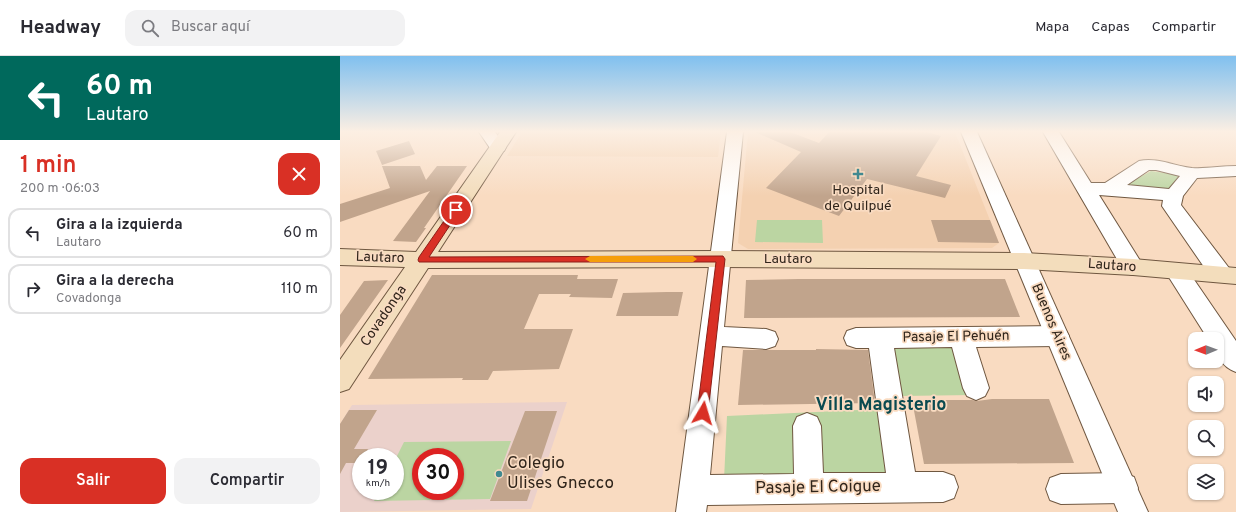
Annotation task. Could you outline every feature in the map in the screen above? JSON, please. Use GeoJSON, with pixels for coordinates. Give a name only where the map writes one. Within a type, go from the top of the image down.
{"type":"FeatureCollection","features":[{"type":"Feature","properties":{"kind":"main road","name":"Covadonga"},"geometry":{"type":"LineString","coordinates":[[340,380],[494,153]]}},
{"type":"Feature","properties":{"kind":"main road","name":"Lautaro"},"geometry":{"type":"LineString","coordinates":[[340,257],[422,260],[720,259],[1024,261],[1133,267],[1228,275]]}},
{"type":"Feature","properties":{"kind":"street"},"geometry":{"type":"LineString","coordinates":[[692,501],[732,153]]}},
{"type":"Feature","properties":{"kind":"street","name":"Buenos Aires"},"geometry":{"type":"LineString","coordinates":[[978,153],[1128,500]]}},
{"type":"Feature","properties":{"kind":"street"},"geometry":{"type":"LineString","coordinates":[[1064,153],[1133,267]]}},
{"type":"Feature","properties":{"kind":"street"},"geometry":{"type":"LineString","coordinates":[[1109,189],[1145,165],[1156,165],[1192,172],[1236,171]]}},
{"type":"Feature","properties":{"kind":"street"},"geometry":{"type":"LineString","coordinates":[[1192,172],[1174,196],[1171,206],[1176,214],[1228,275]]}},
{"type":"Feature","properties":{"kind":"street"},"geometry":{"type":"LineString","coordinates":[[1217,172],[1236,184]]}},
{"type":"Feature","properties":{"kind":"street"},"geometry":{"type":"LineString","coordinates":[[1086,190],[1109,189],[1174,196]]}},
{"type":"Feature","properties":{"kind":"street"},"geometry":{"type":"LineString","coordinates":[[1176,271],[1236,361]]}},
{"type":"Feature","properties":{"kind":"street"},"geometry":{"type":"LineString","coordinates":[[712,336],[766,339]]}},
{"type":"Feature","properties":{"kind":"street","name":"Pasaje El Pehuén"},"geometry":{"type":"LineString","coordinates":[[903,487],[868,338],[1056,336]]}},
{"type":"Feature","properties":{"kind":"street"},"geometry":{"type":"LineString","coordinates":[[961,338],[976,388]]}},
{"type":"Feature","properties":{"kind":"street"},"geometry":{"type":"LineString","coordinates":[[807,426],[809,488]]}},
{"type":"Feature","properties":{"kind":"street","name":"Pasaje El Coigue"},"geometry":{"type":"LineString","coordinates":[[692,501],[809,488],[943,487]]}},
{"type":"Feature","properties":{"kind":"street"},"geometry":{"type":"LineString","coordinates":[[1061,489],[1128,500]]}},
{"type":"Feature","properties":{"kind":"shaded area"},"geometry":{"type":"Polygon","coordinates":[[[509,153],[718,153],[718,157],[507,156],[509,153]]]}},
{"type":"Feature","properties":{"kind":"shaded area","name":"Hospital de Quilpué"},"geometry":{"type":"Polygon","coordinates":[[[746,153],[963,153],[999,243],[992,248],[748,249],[738,243],[746,153]]]}},
{"type":"Feature","properties":{"kind":"shaded area","name":"Colegio Ulises Gnecco"},"geometry":{"type":"Polygon","coordinates":[[[567,402],[531,509],[340,512],[340,424],[352,405],[567,402]]]}},
{"type":"Feature","properties":{"kind":"green space"},"geometry":{"type":"Polygon","coordinates":[[[1151,171],[1179,175],[1169,190],[1124,186],[1151,171]]]}},
{"type":"Feature","properties":{"kind":"green space"},"geometry":{"type":"Polygon","coordinates":[[[757,220],[822,220],[823,243],[755,242],[757,220]]]}},
{"type":"Feature","properties":{"kind":"green space"},"geometry":{"type":"Polygon","coordinates":[[[957,343],[973,395],[901,396],[892,344],[957,343]]]}},
{"type":"Feature","properties":{"kind":"green space"},"geometry":{"type":"Polygon","coordinates":[[[880,409],[890,477],[724,480],[727,416],[880,409]]]}},
{"type":"Feature","properties":{"kind":"green space"},"geometry":{"type":"Polygon","coordinates":[[[511,441],[490,499],[464,499],[464,448],[412,448],[412,500],[432,500],[374,501],[404,500],[404,448],[401,448],[404,442],[511,441]]]}},
{"type":"Feature","properties":{"kind":"building"},"geometry":{"type":"Polygon","coordinates":[[[377,153],[415,154],[382,165],[377,153]]]}},
{"type":"Feature","properties":{"kind":"building"},"geometry":{"type":"Polygon","coordinates":[[[800,153],[930,153],[916,176],[951,185],[945,198],[867,179],[839,216],[766,188],[800,153]]]}},
{"type":"Feature","properties":{"kind":"building"},"geometry":{"type":"Polygon","coordinates":[[[382,166],[420,166],[426,180],[437,166],[467,166],[416,242],[393,241],[430,191],[340,222],[340,204],[390,188],[382,166]]]}},
{"type":"Feature","properties":{"kind":"building"},"geometry":{"type":"Polygon","coordinates":[[[931,220],[990,220],[999,243],[938,242],[931,220]]]}},
{"type":"Feature","properties":{"kind":"building"},"geometry":{"type":"Polygon","coordinates":[[[432,275],[578,275],[577,279],[618,279],[612,298],[569,297],[571,294],[539,294],[524,329],[573,329],[559,369],[493,371],[488,380],[462,380],[463,378],[368,379],[432,275]]]}},
{"type":"Feature","properties":{"kind":"building"},"geometry":{"type":"Polygon","coordinates":[[[1005,279],[1020,317],[744,318],[746,280],[1005,279]]]}},
{"type":"Feature","properties":{"kind":"building"},"geometry":{"type":"Polygon","coordinates":[[[388,280],[340,348],[340,315],[364,281],[388,280]]]}},
{"type":"Feature","properties":{"kind":"building"},"geometry":{"type":"Polygon","coordinates":[[[683,292],[678,316],[616,316],[623,293],[683,292]]]}},
{"type":"Feature","properties":{"kind":"building"},"geometry":{"type":"Polygon","coordinates":[[[743,350],[868,350],[875,403],[738,405],[743,350]]]}},
{"type":"Feature","properties":{"kind":"building"},"geometry":{"type":"Polygon","coordinates":[[[992,399],[1049,399],[1074,463],[924,464],[912,400],[977,401],[992,399]]]}},
{"type":"Feature","properties":{"kind":"building"},"geometry":{"type":"Polygon","coordinates":[[[349,410],[377,410],[355,448],[352,448],[352,463],[346,463],[340,474],[340,424],[349,410]]]}},
{"type":"Feature","properties":{"kind":"building"},"geometry":{"type":"Polygon","coordinates":[[[525,411],[557,411],[527,501],[490,501],[525,411]]]}},
{"type":"Feature","properties":{"kind":"slow traffic"},"geometry":{"type":"LineString","coordinates":[[590,259],[693,259]]}},
{"type":"Feature","properties":{"kind":"place","name":"Hospital de Quilpué"},"geometry":{"type":"Point","coordinates":[858,174]}},
{"type":"Feature","properties":{"kind":"place","name":"Colegio Ulises Gnecco"},"geometry":{"type":"Point","coordinates":[499,474]}},
{"type":"Feature","properties":{"kind":"district","name":"Villa Magisterio"},"geometry":{"type":"Point","coordinates":[881,405]}},
{"type":"Feature","properties":{"kind":"route"},"geometry":{"type":"LineString","coordinates":[[456,210],[422,260],[720,259],[703,413]]}}]}
